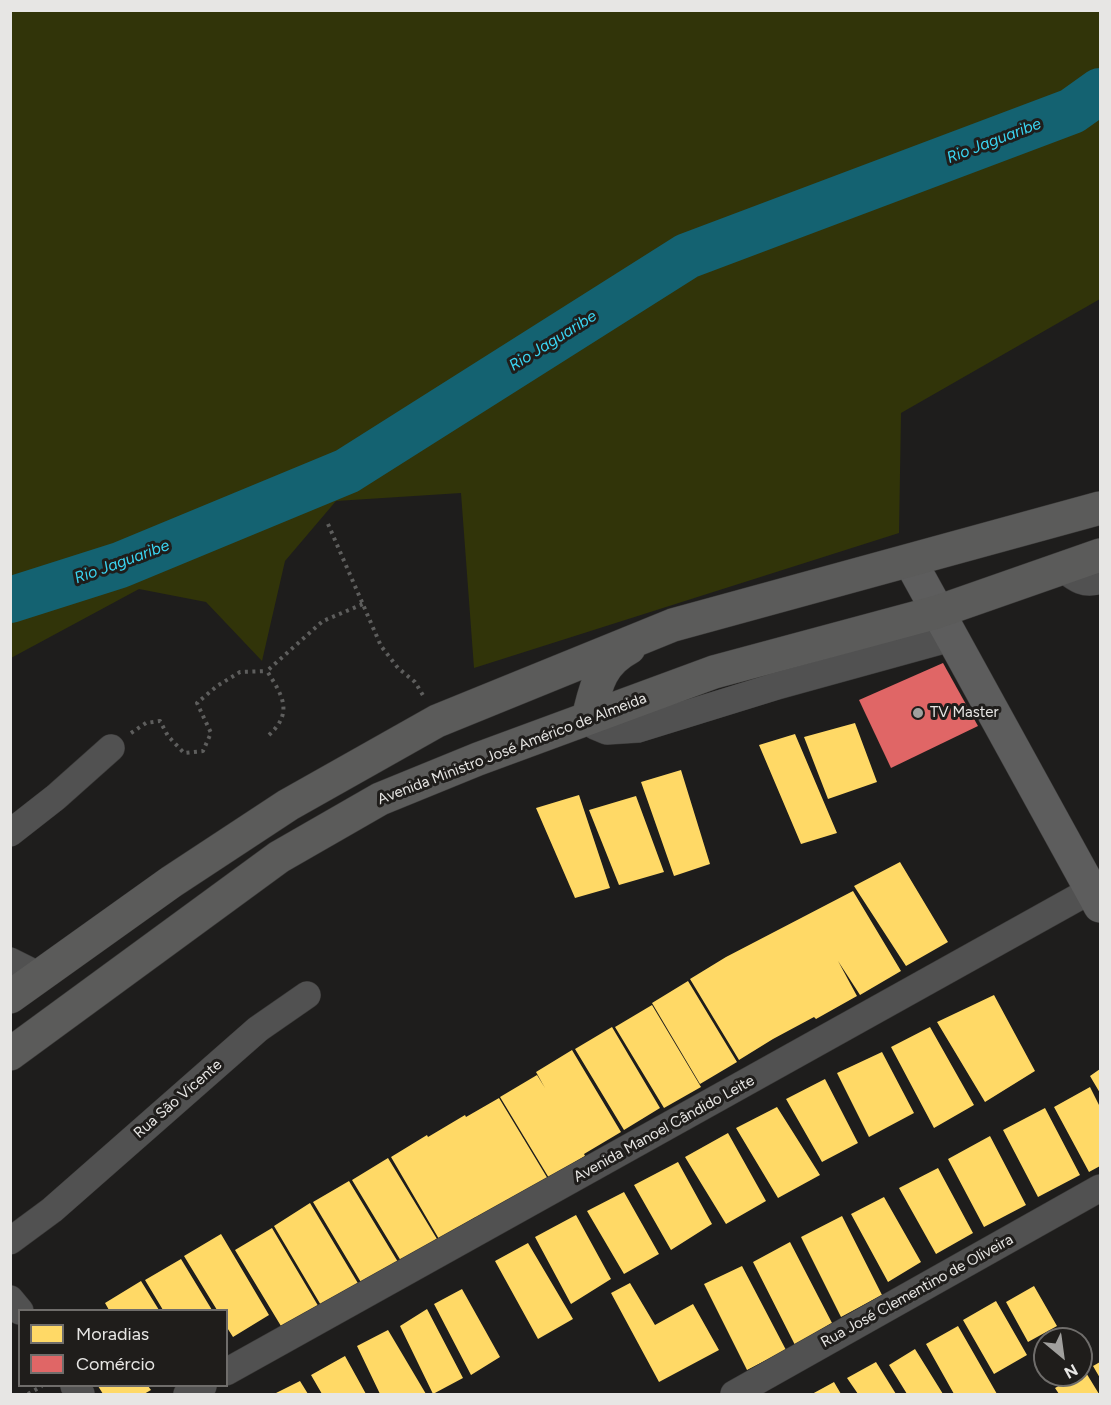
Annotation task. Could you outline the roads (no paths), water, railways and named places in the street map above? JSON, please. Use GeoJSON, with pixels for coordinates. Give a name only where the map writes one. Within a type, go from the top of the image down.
{"type":"FeatureCollection","features":[{"type":"Feature","properties":{"kind":"main road"},"geometry":{"type":"LineString","coordinates":[[10,998],[171,882],[288,805],[437,721],[673,625],[1101,508]]}},
{"type":"Feature","properties":{"kind":"main road","name":"Avenida Ministro José Américo de Almeida"},"geometry":{"type":"LineString","coordinates":[[10,1054],[279,858],[380,799],[478,759],[714,672],[944,625],[1062,568],[1101,555]]}},
{"type":"Feature","properties":{"kind":"main road"},"geometry":{"type":"LineString","coordinates":[[588,718],[600,676],[608,663],[624,651],[673,625]]}},
{"type":"Feature","properties":{"kind":"street"},"geometry":{"type":"LineString","coordinates":[[910,561],[1097,894]]}},
{"type":"Feature","properties":{"kind":"street"},"geometry":{"type":"LineString","coordinates":[[1062,568],[1077,580],[1087,583],[1101,580]]}},
{"type":"Feature","properties":{"kind":"street"},"geometry":{"type":"LineString","coordinates":[[588,718],[595,726],[608,731],[638,729],[760,691],[944,625]]}},
{"type":"Feature","properties":{"kind":"street"},"geometry":{"type":"LineString","coordinates":[[714,672],[760,691]]}},
{"type":"Feature","properties":{"kind":"street"},"geometry":{"type":"LineString","coordinates":[[10,833],[56,797],[111,748]]}},
{"type":"Feature","properties":{"kind":"street","name":"Avenida Manoel Cândido Leite"},"geometry":{"type":"LineString","coordinates":[[228,1371],[1097,894]]}},
{"type":"Feature","properties":{"kind":"street"},"geometry":{"type":"LineString","coordinates":[[10,961],[40,976]]}},
{"type":"Feature","properties":{"kind":"street","name":"Rua São Vicente"},"geometry":{"type":"LineString","coordinates":[[10,1241],[52,1210],[258,1029],[308,994]]}},
{"type":"Feature","properties":{"kind":"street","name":"Rua José Clementino de Oliveira"},"geometry":{"type":"LineString","coordinates":[[734,1395],[1101,1188]]}},
{"type":"Feature","properties":{"kind":"street"},"geometry":{"type":"LineString","coordinates":[[187,1395],[201,1387]]}},
{"type":"Feature","properties":{"kind":"waterway","name":"Rio Jaguaribe"},"geometry":{"type":"LineString","coordinates":[[10,600],[120,565],[347,471],[687,256],[1072,111],[1100,91]]}},
{"type":"Feature","properties":{"kind":"place","name":"TV Master"},"geometry":{"type":"Point","coordinates":[918,713]}}]}
